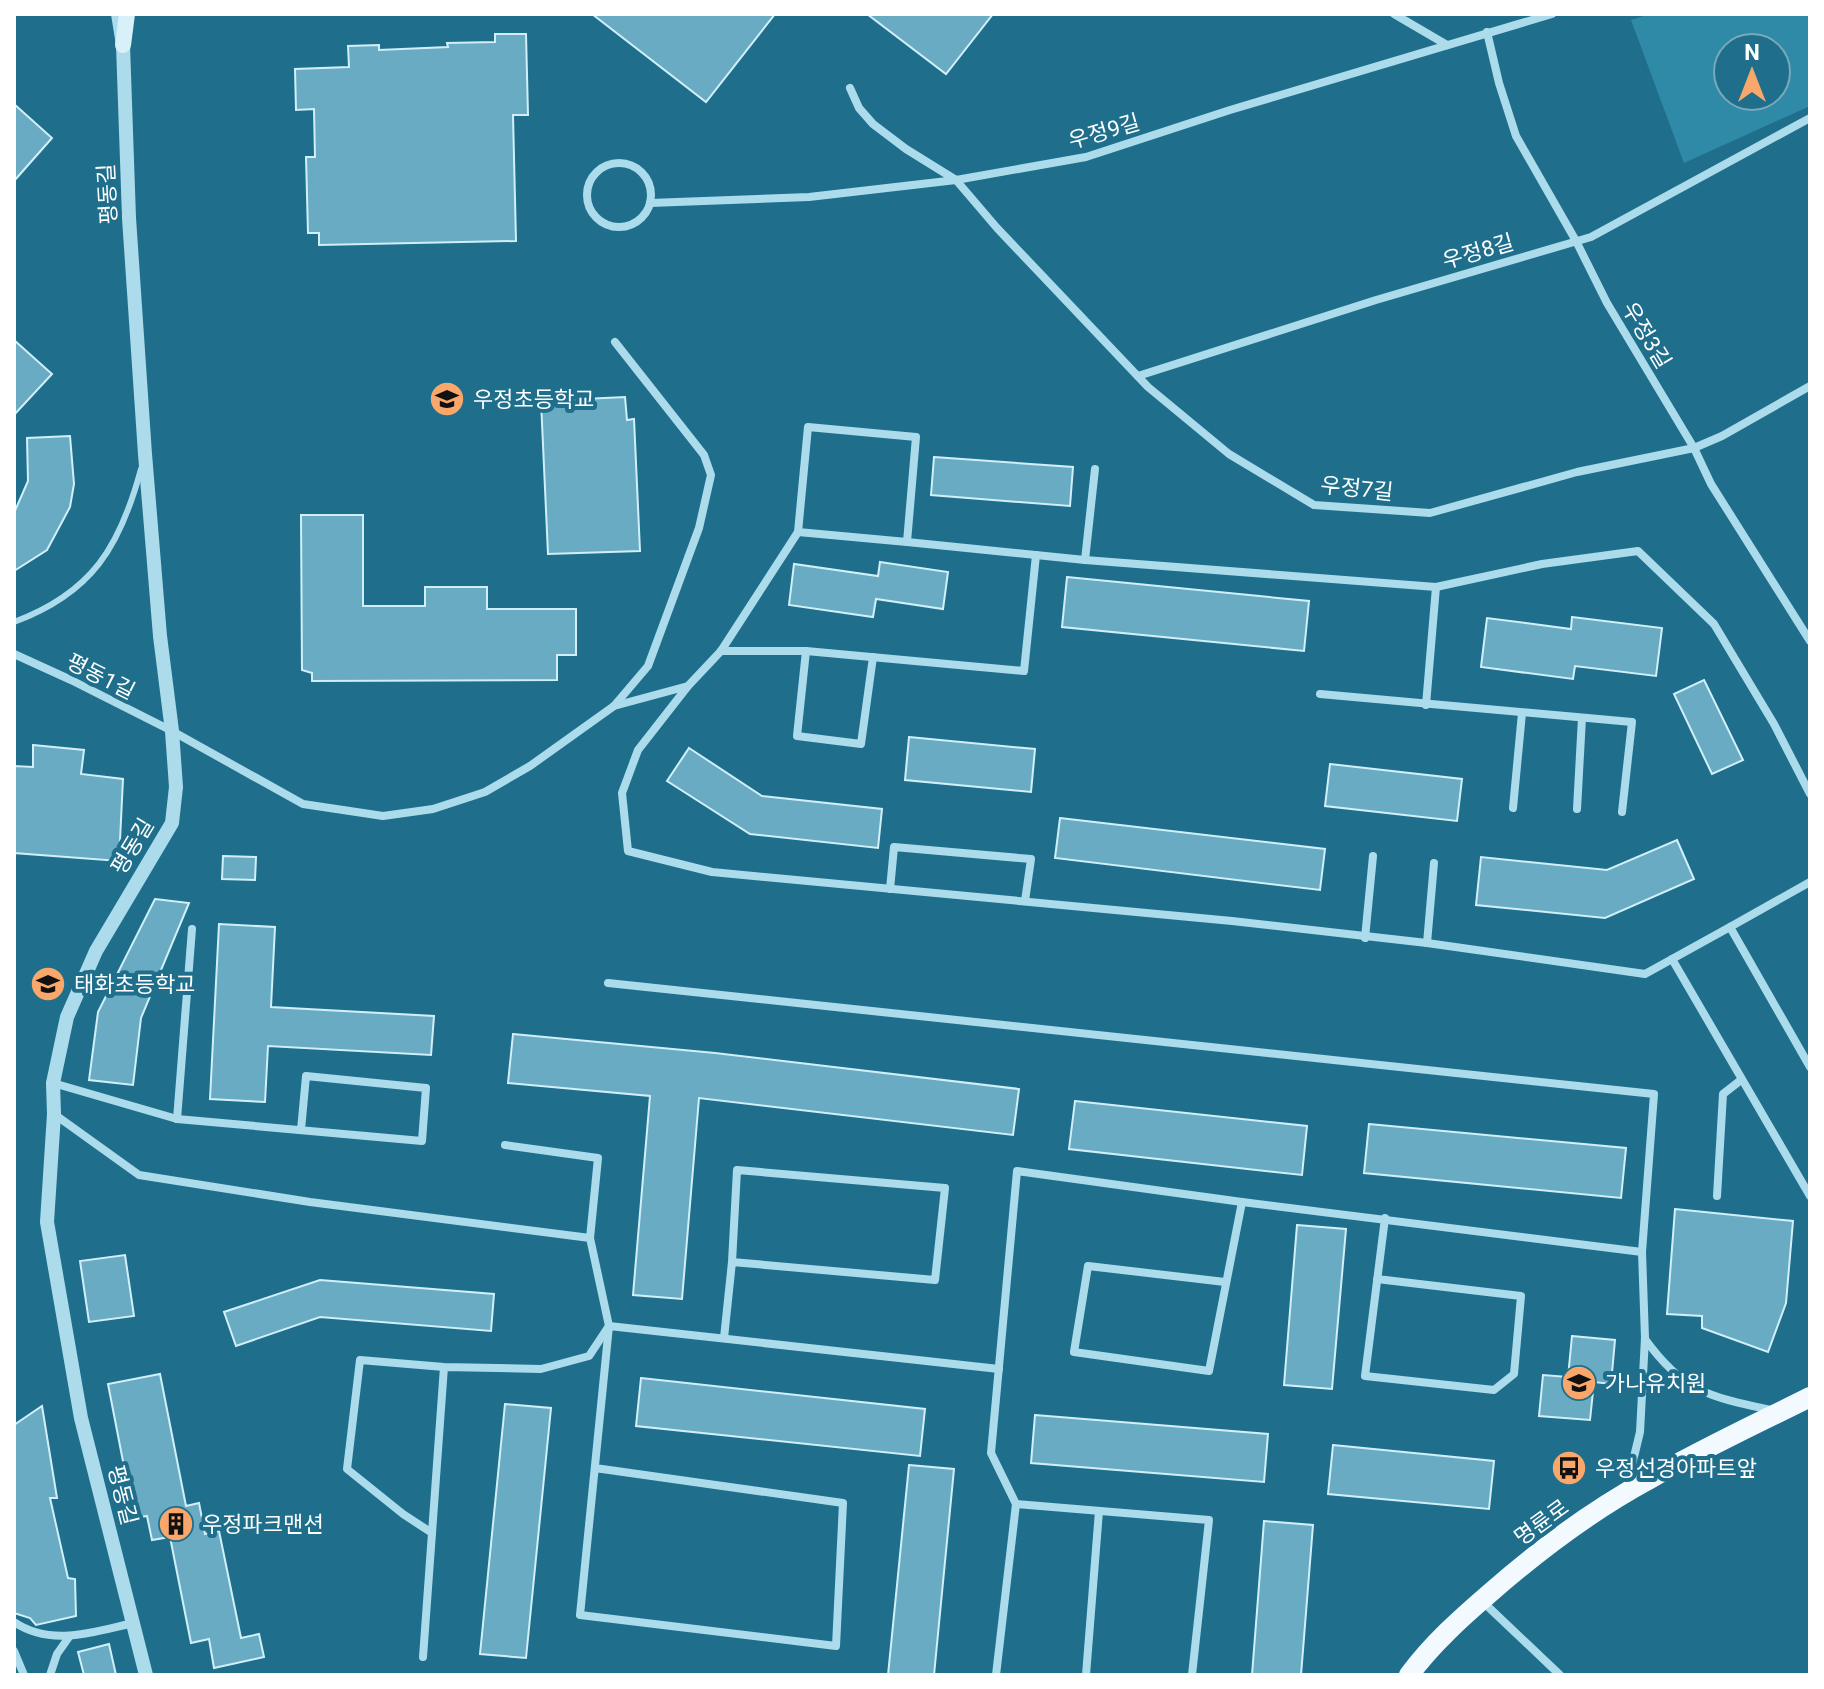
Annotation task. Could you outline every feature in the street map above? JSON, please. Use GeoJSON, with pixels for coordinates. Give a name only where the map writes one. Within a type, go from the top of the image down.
{"type":"FeatureCollection","features":[{"type":"Feature","properties":{"kind":"main road"},"geometry":{"type":"LineString","coordinates":[[123,45],[127,14]]}},
{"type":"Feature","properties":{"kind":"main road","name":"명륜로"},"geometry":{"type":"LineString","coordinates":[[1409,1675],[1421,1658],[1523,1564],[1647,1480],[1810,1397]]}},
{"type":"Feature","properties":{"kind":"street","name":"평동길"},"geometry":{"type":"LineString","coordinates":[[118,14],[123,45],[129,218],[145,454],[176,787],[172,823],[96,951],[67,1017],[53,1083],[47,1222],[81,1418],[146,1675]]}},
{"type":"Feature","properties":{"kind":"street"},"geometry":{"type":"LineString","coordinates":[[1394,14],[1447,45]]}},
{"type":"Feature","properties":{"kind":"street","name":"우정9길"},"geometry":{"type":"LineString","coordinates":[[650,203],[809,197],[956,180],[1086,157],[1230,110],[1552,14]]}},
{"type":"Feature","properties":{"kind":"street","name":"우정3길"},"geometry":{"type":"LineString","coordinates":[[1487,32],[1516,136],[1576,241],[1607,303],[1694,448],[1711,484],[1807,627],[1810,641]]}},
{"type":"Feature","properties":{"kind":"street","name":"우정7길"},"geometry":{"type":"LineString","coordinates":[[850,88],[859,108],[873,124],[956,180],[997,228],[1138,376],[1229,454],[1314,505],[1430,513],[1577,472],[1694,448],[1722,436],[1810,386]]}},
{"type":"Feature","properties":{"kind":"street","name":"우정8길"},"geometry":{"type":"LineString","coordinates":[[1138,376],[1376,300],[1591,237],[1810,118]]}},
{"type":"Feature","properties":{"kind":"street"},"geometry":{"type":"LineString","coordinates":[[626,164],[635,167],[649,183],[650,203],[638,220],[617,226],[607,224],[591,210],[587,189],[597,171],[606,165],[626,164]]}},
{"type":"Feature","properties":{"kind":"street"},"geometry":{"type":"LineString","coordinates":[[614,706],[648,666],[699,528],[711,475],[704,455],[615,342]]}},
{"type":"Feature","properties":{"kind":"street"},"geometry":{"type":"LineString","coordinates":[[907,542],[916,437],[808,427],[798,532],[721,651],[688,686],[638,750],[622,793],[628,851],[712,872],[1232,921],[1427,943],[1645,974],[1810,882]]}},
{"type":"Feature","properties":{"kind":"street"},"geometry":{"type":"LineString","coordinates":[[1085,560],[1095,469]]}},
{"type":"Feature","properties":{"kind":"street"},"geometry":{"type":"LineString","coordinates":[[798,532],[1085,560],[1436,587],[1542,564],[1638,551],[1714,624],[1774,724],[1810,794]]}},
{"type":"Feature","properties":{"kind":"street"},"geometry":{"type":"LineString","coordinates":[[721,651],[806,651],[1024,671],[1036,555]]}},
{"type":"Feature","properties":{"kind":"street"},"geometry":{"type":"LineString","coordinates":[[1426,705],[1436,587]]}},
{"type":"Feature","properties":{"kind":"street"},"geometry":{"type":"LineString","coordinates":[[806,651],[797,736],[861,744],[873,657]]}},
{"type":"Feature","properties":{"kind":"street","name":"평동1길"},"geometry":{"type":"LineString","coordinates":[[14,654],[172,731],[303,804],[383,816],[433,809],[485,792],[530,766],[614,706]]}},
{"type":"Feature","properties":{"kind":"street"},"geometry":{"type":"LineString","coordinates":[[614,706],[688,686]]}},
{"type":"Feature","properties":{"kind":"street"},"geometry":{"type":"LineString","coordinates":[[1320,694],[1632,722],[1622,812]]}},
{"type":"Feature","properties":{"kind":"street"},"geometry":{"type":"LineString","coordinates":[[1513,808],[1522,713]]}},
{"type":"Feature","properties":{"kind":"street"},"geometry":{"type":"LineString","coordinates":[[1577,809],[1582,718]]}},
{"type":"Feature","properties":{"kind":"street"},"geometry":{"type":"LineString","coordinates":[[890,889],[894,847],[1031,859],[1025,901]]}},
{"type":"Feature","properties":{"kind":"street"},"geometry":{"type":"LineString","coordinates":[[1365,938],[1373,856]]}},
{"type":"Feature","properties":{"kind":"street"},"geometry":{"type":"LineString","coordinates":[[1427,943],[1434,863]]}},
{"type":"Feature","properties":{"kind":"street"},"geometry":{"type":"LineString","coordinates":[[1730,927],[1810,1067]]}},
{"type":"Feature","properties":{"kind":"street"},"geometry":{"type":"LineString","coordinates":[[177,1119],[192,929]]}},
{"type":"Feature","properties":{"kind":"street"},"geometry":{"type":"LineString","coordinates":[[1672,959],[1810,1196]]}},
{"type":"Feature","properties":{"kind":"street"},"geometry":{"type":"LineString","coordinates":[[608,983],[1654,1094],[1642,1252],[1645,1338],[1640,1432],[1625,1494]]}},
{"type":"Feature","properties":{"kind":"street"},"geometry":{"type":"LineString","coordinates":[[53,1083],[177,1119],[422,1141],[426,1088],[306,1076],[301,1130]]}},
{"type":"Feature","properties":{"kind":"street"},"geometry":{"type":"LineString","coordinates":[[1717,1196],[1723,1094],[1741,1080]]}},
{"type":"Feature","properties":{"kind":"street"},"geometry":{"type":"LineString","coordinates":[[54,1114],[139,1175],[310,1202],[590,1238]]}},
{"type":"Feature","properties":{"kind":"street"},"geometry":{"type":"LineString","coordinates":[[505,1145],[598,1158],[590,1238],[609,1326],[580,1615],[836,1646],[843,1503],[595,1468]]}},
{"type":"Feature","properties":{"kind":"street"},"geometry":{"type":"LineString","coordinates":[[724,1338],[737,1170],[945,1188],[935,1280],[732,1262]]}},
{"type":"Feature","properties":{"kind":"street"},"geometry":{"type":"LineString","coordinates":[[996,1675],[1016,1504],[991,1453],[1017,1171],[1642,1252]]}},
{"type":"Feature","properties":{"kind":"street"},"geometry":{"type":"LineString","coordinates":[[1225,1282],[1088,1266],[1074,1352],[1209,1371],[1242,1202]]}},
{"type":"Feature","properties":{"kind":"street"},"geometry":{"type":"LineString","coordinates":[[1377,1279],[1521,1296],[1514,1374],[1494,1390],[1365,1376],[1377,1279],[1385,1218]]}},
{"type":"Feature","properties":{"kind":"street"},"geometry":{"type":"LineString","coordinates":[[609,1326],[999,1369]]}},
{"type":"Feature","properties":{"kind":"street"},"geometry":{"type":"LineString","coordinates":[[432,1533],[347,1469],[360,1360],[444,1367],[541,1369],[589,1356],[609,1326]]}},
{"type":"Feature","properties":{"kind":"street"},"geometry":{"type":"LineString","coordinates":[[1645,1338],[1665,1366],[1691,1386],[1726,1401],[1780,1412]]}},
{"type":"Feature","properties":{"kind":"street"},"geometry":{"type":"LineString","coordinates":[[423,1657],[444,1367]]}},
{"type":"Feature","properties":{"kind":"street"},"geometry":{"type":"LineString","coordinates":[[1016,1504],[1209,1520],[1192,1675]]}},
{"type":"Feature","properties":{"kind":"street"},"geometry":{"type":"LineString","coordinates":[[1086,1675],[1099,1511]]}},
{"type":"Feature","properties":{"kind":"street"},"geometry":{"type":"LineString","coordinates":[[1481,1601],[1560,1675]]}},
{"type":"Feature","properties":{"kind":"street"},"geometry":{"type":"LineString","coordinates":[[14,1622],[25,1629],[69,1637],[133,1623]]}},
{"type":"Feature","properties":{"kind":"street"},"geometry":{"type":"LineString","coordinates":[[50,1675],[57,1654],[69,1637]]}},
{"type":"Feature","properties":{"kind":"street"},"geometry":{"type":"LineString","coordinates":[[14,1651],[24,1675]]}},
{"type":"Feature","properties":{"kind":"lane"},"geometry":{"type":"LineString","coordinates":[[14,622],[47,610],[81,584],[103,560],[120,533],[132,505],[145,454]]}},
{"type":"Feature","properties":{"kind":"shaded area"},"geometry":{"type":"Polygon","coordinates":[[[1650,14],[1810,14],[1810,106],[1684,163],[1631,20],[1650,14]]]}},
{"type":"Feature","properties":{"kind":"building"},"geometry":{"type":"Polygon","coordinates":[[[592,14],[775,14],[706,102],[592,14]]]}},
{"type":"Feature","properties":{"kind":"building"},"geometry":{"type":"Polygon","coordinates":[[[867,14],[993,14],[946,74],[867,14]]]}},
{"type":"Feature","properties":{"kind":"building"},"geometry":{"type":"Polygon","coordinates":[[[495,34],[526,34],[528,115],[513,115],[516,241],[319,245],[319,233],[308,233],[306,157],[315,157],[314,109],[296,110],[295,69],[349,67],[348,46],[379,45],[379,50],[448,47],[447,43],[495,42],[495,34]]]}},
{"type":"Feature","properties":{"kind":"building"},"geometry":{"type":"Polygon","coordinates":[[[14,104],[52,138],[14,181],[14,104]]]}},
{"type":"Feature","properties":{"kind":"building"},"geometry":{"type":"Polygon","coordinates":[[[14,340],[52,374],[14,415],[14,340]]]}},
{"type":"Feature","properties":{"kind":"building"},"geometry":{"type":"Polygon","coordinates":[[[625,397],[627,420],[634,419],[640,551],[548,554],[541,401],[625,397]]]}},
{"type":"Feature","properties":{"kind":"building"},"geometry":{"type":"Polygon","coordinates":[[[70,436],[74,484],[70,507],[47,550],[14,571],[14,513],[28,481],[27,438],[70,436]]]}},
{"type":"Feature","properties":{"kind":"building"},"geometry":{"type":"Polygon","coordinates":[[[934,457],[1073,467],[1070,506],[931,495],[934,457]]]}},
{"type":"Feature","properties":{"kind":"building"},"geometry":{"type":"Polygon","coordinates":[[[301,515],[363,515],[363,606],[425,606],[425,587],[487,587],[487,609],[576,609],[576,655],[557,655],[557,680],[312,681],[312,673],[302,670],[301,515]]]}},
{"type":"Feature","properties":{"kind":"building"},"geometry":{"type":"Polygon","coordinates":[[[880,562],[948,572],[943,609],[876,599],[873,617],[789,605],[794,564],[878,576],[880,562]]]}},
{"type":"Feature","properties":{"kind":"building"},"geometry":{"type":"Polygon","coordinates":[[[1067,577],[1309,601],[1304,651],[1062,627],[1067,577]]]}},
{"type":"Feature","properties":{"kind":"building"},"geometry":{"type":"Polygon","coordinates":[[[1572,617],[1662,628],[1656,676],[1575,666],[1573,679],[1481,667],[1487,618],[1571,629],[1572,617]]]}},
{"type":"Feature","properties":{"kind":"building"},"geometry":{"type":"Polygon","coordinates":[[[1704,680],[1743,760],[1712,774],[1674,694],[1704,680]]]}},
{"type":"Feature","properties":{"kind":"building"},"geometry":{"type":"Polygon","coordinates":[[[909,737],[1035,749],[1031,792],[905,780],[909,737]]]}},
{"type":"Feature","properties":{"kind":"building"},"geometry":{"type":"Polygon","coordinates":[[[33,745],[84,750],[81,774],[123,779],[119,861],[14,853],[14,766],[33,767],[33,745]]]}},
{"type":"Feature","properties":{"kind":"building"},"geometry":{"type":"Polygon","coordinates":[[[689,748],[762,796],[882,809],[878,848],[750,834],[667,781],[689,748]]]}},
{"type":"Feature","properties":{"kind":"building"},"geometry":{"type":"Polygon","coordinates":[[[1330,764],[1462,779],[1457,821],[1325,806],[1330,764]]]}},
{"type":"Feature","properties":{"kind":"building"},"geometry":{"type":"Polygon","coordinates":[[[1060,818],[1325,849],[1320,890],[1055,858],[1060,818]]]}},
{"type":"Feature","properties":{"kind":"building"},"geometry":{"type":"Polygon","coordinates":[[[1677,840],[1694,879],[1605,918],[1476,905],[1481,857],[1607,870],[1677,840]]]}},
{"type":"Feature","properties":{"kind":"building"},"geometry":{"type":"Polygon","coordinates":[[[223,856],[256,857],[255,880],[222,879],[223,856]]]}},
{"type":"Feature","properties":{"kind":"building"},"geometry":{"type":"Polygon","coordinates":[[[155,899],[189,903],[141,1018],[133,1085],[89,1080],[98,1012],[155,899]]]}},
{"type":"Feature","properties":{"kind":"building"},"geometry":{"type":"Polygon","coordinates":[[[219,924],[275,927],[271,1007],[434,1016],[431,1055],[268,1046],[265,1102],[210,1099],[219,924]]]}},
{"type":"Feature","properties":{"kind":"building"},"geometry":{"type":"Polygon","coordinates":[[[513,1034],[715,1053],[1019,1089],[1013,1135],[699,1098],[682,1299],[633,1295],[650,1096],[508,1083],[513,1034]]]}},
{"type":"Feature","properties":{"kind":"building"},"geometry":{"type":"Polygon","coordinates":[[[1075,1101],[1307,1126],[1302,1175],[1069,1149],[1075,1101]]]}},
{"type":"Feature","properties":{"kind":"building"},"geometry":{"type":"Polygon","coordinates":[[[1369,1124],[1626,1148],[1621,1198],[1364,1173],[1369,1124]]]}},
{"type":"Feature","properties":{"kind":"building"},"geometry":{"type":"Polygon","coordinates":[[[1675,1209],[1793,1221],[1786,1303],[1768,1352],[1702,1328],[1702,1316],[1667,1314],[1675,1209]]]}},
{"type":"Feature","properties":{"kind":"building"},"geometry":{"type":"Polygon","coordinates":[[[1297,1225],[1346,1229],[1332,1389],[1284,1385],[1297,1225]]]}},
{"type":"Feature","properties":{"kind":"building"},"geometry":{"type":"Polygon","coordinates":[[[125,1255],[134,1316],[89,1322],[80,1261],[125,1255]]]}},
{"type":"Feature","properties":{"kind":"building"},"geometry":{"type":"Polygon","coordinates":[[[320,1280],[494,1294],[491,1331],[320,1317],[236,1346],[224,1312],[320,1280]]]}},
{"type":"Feature","properties":{"kind":"building","name":"가나유치원"},"geometry":{"type":"Polygon","coordinates":[[[1572,1336],[1615,1340],[1611,1384],[1594,1382],[1590,1420],[1539,1416],[1543,1375],[1568,1377],[1572,1336]]]}},
{"type":"Feature","properties":{"kind":"building","name":"우정파크맨션"},"geometry":{"type":"Polygon","coordinates":[[[160,1374],[186,1506],[199,1503],[205,1534],[219,1531],[241,1638],[259,1634],[264,1657],[214,1668],[209,1639],[191,1643],[170,1537],[152,1540],[147,1516],[134,1518],[108,1384],[160,1374]]]}},
{"type":"Feature","properties":{"kind":"building"},"geometry":{"type":"Polygon","coordinates":[[[641,1378],[925,1409],[920,1456],[636,1426],[641,1378]]]}},
{"type":"Feature","properties":{"kind":"building"},"geometry":{"type":"Polygon","coordinates":[[[505,1404],[551,1408],[526,1658],[480,1654],[505,1404]]]}},
{"type":"Feature","properties":{"kind":"building"},"geometry":{"type":"Polygon","coordinates":[[[42,1406],[57,1498],[50,1498],[68,1578],[75,1579],[76,1616],[36,1625],[30,1618],[14,1613],[14,1425],[42,1406]]]}},
{"type":"Feature","properties":{"kind":"building"},"geometry":{"type":"Polygon","coordinates":[[[1035,1415],[1268,1434],[1264,1482],[1031,1463],[1035,1415]]]}},
{"type":"Feature","properties":{"kind":"building"},"geometry":{"type":"Polygon","coordinates":[[[1333,1445],[1494,1461],[1489,1509],[1328,1494],[1333,1445]]]}},
{"type":"Feature","properties":{"kind":"building"},"geometry":{"type":"Polygon","coordinates":[[[909,1465],[954,1469],[934,1675],[888,1675],[909,1465]]]}},
{"type":"Feature","properties":{"kind":"building"},"geometry":{"type":"Polygon","coordinates":[[[1264,1521],[1313,1525],[1301,1675],[1252,1675],[1264,1521]]]}},
{"type":"Feature","properties":{"kind":"building"},"geometry":{"type":"Polygon","coordinates":[[[109,1644],[116,1675],[84,1675],[78,1652],[109,1644]]]}},
{"type":"Feature","properties":{"kind":"place","name":"우정초등학교"},"geometry":{"type":"Point","coordinates":[447,399]}},
{"type":"Feature","properties":{"kind":"place","name":"태화초등학교"},"geometry":{"type":"Point","coordinates":[48,984]}},
{"type":"Feature","properties":{"kind":"place","name":"가나유치원"},"geometry":{"type":"Point","coordinates":[1579,1383]}},
{"type":"Feature","properties":{"kind":"place","name":"우정선경아파트앞"},"geometry":{"type":"Point","coordinates":[1569,1468]}},
{"type":"Feature","properties":{"kind":"place","name":"우정파크맨션"},"geometry":{"type":"Point","coordinates":[176,1524]}}]}
